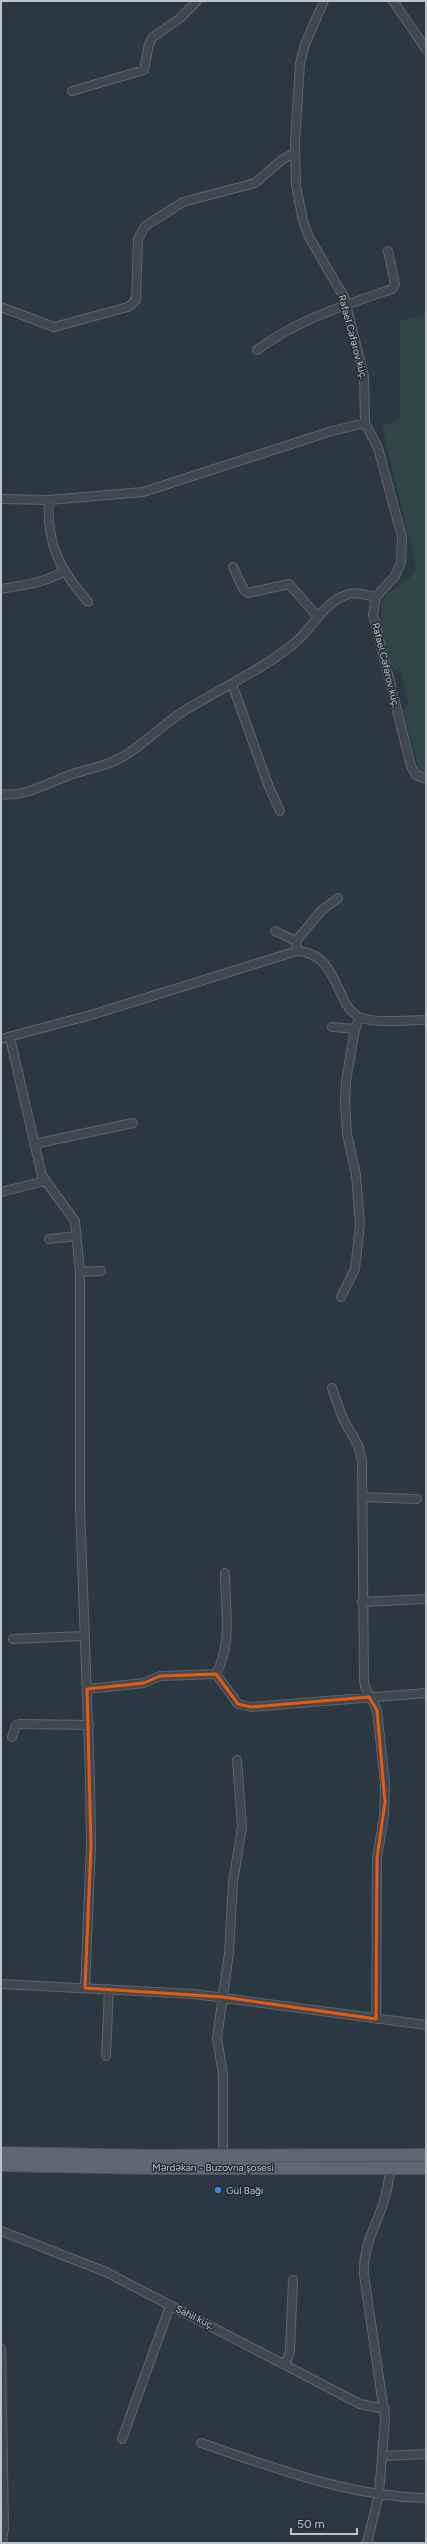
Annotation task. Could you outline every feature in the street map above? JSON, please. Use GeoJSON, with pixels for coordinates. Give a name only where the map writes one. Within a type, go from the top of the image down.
{"type":"FeatureCollection","features":[{"type":"Feature","properties":{"kind":"main road","name":"Mərdəkan - Buzovna şosesi"},"geometry":{"type":"LineString","coordinates":[[1,2153],[426,2155]]}},
{"type":"Feature","properties":{"kind":"main road","name":"Mərdəkan - Buzovna şosesi"},"geometry":{"type":"LineString","coordinates":[[1,2165],[426,2168]]}},
{"type":"Feature","properties":{"kind":"street"},"geometry":{"type":"LineString","coordinates":[[72,91],[144,70],[149,44],[153,37],[179,20],[196,1]]}},
{"type":"Feature","properties":{"kind":"street","name":"Rafael Cəfərov küç."},"geometry":{"type":"LineString","coordinates":[[324,1],[305,44],[300,64],[294,153],[296,185],[303,221],[314,247],[341,290],[346,304],[364,376],[365,423],[378,448],[403,546],[401,563],[395,576],[376,597],[373,608],[377,632],[412,766],[416,775],[426,779]]}},
{"type":"Feature","properties":{"kind":"street"},"geometry":{"type":"LineString","coordinates":[[393,1],[426,49]]}},
{"type":"Feature","properties":{"kind":"street"},"geometry":{"type":"LineString","coordinates":[[1,307],[54,327],[128,307],[136,300],[138,239],[144,226],[183,202],[254,183],[283,159],[294,153]]}},
{"type":"Feature","properties":{"kind":"street"},"geometry":{"type":"LineString","coordinates":[[257,350],[288,329],[346,304],[394,286],[388,251]]}},
{"type":"Feature","properties":{"kind":"street"},"geometry":{"type":"LineString","coordinates":[[1,499],[49,500],[129,494],[155,490],[332,431],[365,423]]}},
{"type":"Feature","properties":{"kind":"street"},"geometry":{"type":"LineString","coordinates":[[49,500],[50,535],[58,562],[88,602]]}},
{"type":"Feature","properties":{"kind":"street"},"geometry":{"type":"LineString","coordinates":[[233,567],[248,593],[289,584],[317,616]]}},
{"type":"Feature","properties":{"kind":"street"},"geometry":{"type":"LineString","coordinates":[[1,589],[40,582],[54,578],[64,572]]}},
{"type":"Feature","properties":{"kind":"street"},"geometry":{"type":"LineString","coordinates":[[1,794],[21,793],[74,773],[111,763],[137,748],[186,710],[232,684],[294,645],[317,616],[346,595],[358,593],[376,597]]}},
{"type":"Feature","properties":{"kind":"street"},"geometry":{"type":"LineString","coordinates":[[232,684],[269,787],[280,811]]}},
{"type":"Feature","properties":{"kind":"street"},"geometry":{"type":"LineString","coordinates":[[297,951],[296,941],[321,911],[338,898]]}},
{"type":"Feature","properties":{"kind":"street"},"geometry":{"type":"LineString","coordinates":[[275,931],[296,941]]}},
{"type":"Feature","properties":{"kind":"street"},"geometry":{"type":"LineString","coordinates":[[85,1988],[91,1845],[88,1689],[83,1636],[80,1506],[80,1272],[77,1236],[71,1215],[45,1181],[39,1167],[5,1039],[297,951],[313,956],[329,970],[350,1009],[360,1017],[372,1020],[426,1020]]}},
{"type":"Feature","properties":{"kind":"street"},"geometry":{"type":"LineString","coordinates":[[341,1297],[355,1269],[360,1224],[356,1175],[347,1134],[345,1102],[346,1081],[355,1029],[360,1017]]}},
{"type":"Feature","properties":{"kind":"street"},"geometry":{"type":"LineString","coordinates":[[332,1026],[355,1029]]}},
{"type":"Feature","properties":{"kind":"street"},"geometry":{"type":"LineString","coordinates":[[34,1144],[133,1123]]}},
{"type":"Feature","properties":{"kind":"street"},"geometry":{"type":"LineString","coordinates":[[1,1192],[45,1181]]}},
{"type":"Feature","properties":{"kind":"street"},"geometry":{"type":"LineString","coordinates":[[49,1239],[77,1236]]}},
{"type":"Feature","properties":{"kind":"street"},"geometry":{"type":"LineString","coordinates":[[80,1272],[101,1271]]}},
{"type":"Feature","properties":{"kind":"street"},"geometry":{"type":"LineString","coordinates":[[332,1388],[343,1419],[361,1453],[364,1678],[369,1697],[377,1710],[385,1784],[384,1816],[377,1858],[376,2019]]}},
{"type":"Feature","properties":{"kind":"street"},"geometry":{"type":"LineString","coordinates":[[362,1497],[417,1499]]}},
{"type":"Feature","properties":{"kind":"street"},"geometry":{"type":"LineString","coordinates":[[216,1674],[222,1662],[227,1644],[225,1573]]}},
{"type":"Feature","properties":{"kind":"street"},"geometry":{"type":"LineString","coordinates":[[362,1602],[426,1599]]}},
{"type":"Feature","properties":{"kind":"street"},"geometry":{"type":"LineString","coordinates":[[13,1639],[83,1636]]}},
{"type":"Feature","properties":{"kind":"street"},"geometry":{"type":"LineString","coordinates":[[88,1689],[144,1683],[160,1676],[216,1674]]}},
{"type":"Feature","properties":{"kind":"street"},"geometry":{"type":"LineString","coordinates":[[216,1674],[238,1704],[251,1707],[369,1697],[426,1694]]}},
{"type":"Feature","properties":{"kind":"street"},"geometry":{"type":"LineString","coordinates":[[12,1737],[16,1725],[20,1724],[89,1725]]}},
{"type":"Feature","properties":{"kind":"street"},"geometry":{"type":"LineString","coordinates":[[223,2155],[223,2075],[217,2038],[229,1953],[233,1882],[242,1827],[238,1760]]}},
{"type":"Feature","properties":{"kind":"street"},"geometry":{"type":"LineString","coordinates":[[1,1984],[109,1989],[223,1997],[285,2008],[426,2025]]}},
{"type":"Feature","properties":{"kind":"street"},"geometry":{"type":"LineString","coordinates":[[106,2056],[109,1989]]}},
{"type":"Feature","properties":{"kind":"street"},"geometry":{"type":"LineString","coordinates":[[368,2543],[379,2494],[383,2456],[385,2409],[364,2275],[364,2256],[368,2238],[384,2200],[391,2167]]}},
{"type":"Feature","properties":{"kind":"street","name":"Sahil küç."},"geometry":{"type":"LineString","coordinates":[[1,2231],[94,2267],[286,2364],[360,2404],[385,2409]]}},
{"type":"Feature","properties":{"kind":"street"},"geometry":{"type":"LineString","coordinates":[[286,2364],[291,2338],[293,2280]]}},
{"type":"Feature","properties":{"kind":"street"},"geometry":{"type":"LineString","coordinates":[[122,2439],[170,2306]]}},
{"type":"Feature","properties":{"kind":"street"},"geometry":{"type":"LineString","coordinates":[[1,2349],[4,2527],[2,2543]]}},
{"type":"Feature","properties":{"kind":"street"},"geometry":{"type":"LineString","coordinates":[[201,2444],[311,2481],[379,2494],[426,2498]]}},
{"type":"Feature","properties":{"kind":"street"},"geometry":{"type":"LineString","coordinates":[[383,2456],[426,2454]]}},
{"type":"Feature","properties":{"kind":"highlighted area"},"geometry":{"type":"Polygon","coordinates":[[[216,1674],[238,1704],[251,1707],[369,1697],[377,1710],[385,1802],[377,1858],[376,2019],[223,1997],[85,1988],[91,1845],[87,1689],[144,1683],[160,1676],[216,1674]]]}},
{"type":"Feature","properties":{"kind":"green space"},"geometry":{"type":"Polygon","coordinates":[[[426,314],[426,774],[424,775],[420,772],[403,710],[409,703],[401,672],[393,670],[385,643],[381,621],[381,611],[382,602],[386,596],[406,582],[416,567],[382,426],[393,422],[400,416],[400,321],[426,314]]]}},
{"type":"Feature","properties":{"kind":"place","name":"Gül Bağı"},"geometry":{"type":"Point","coordinates":[218,2190]}}]}
